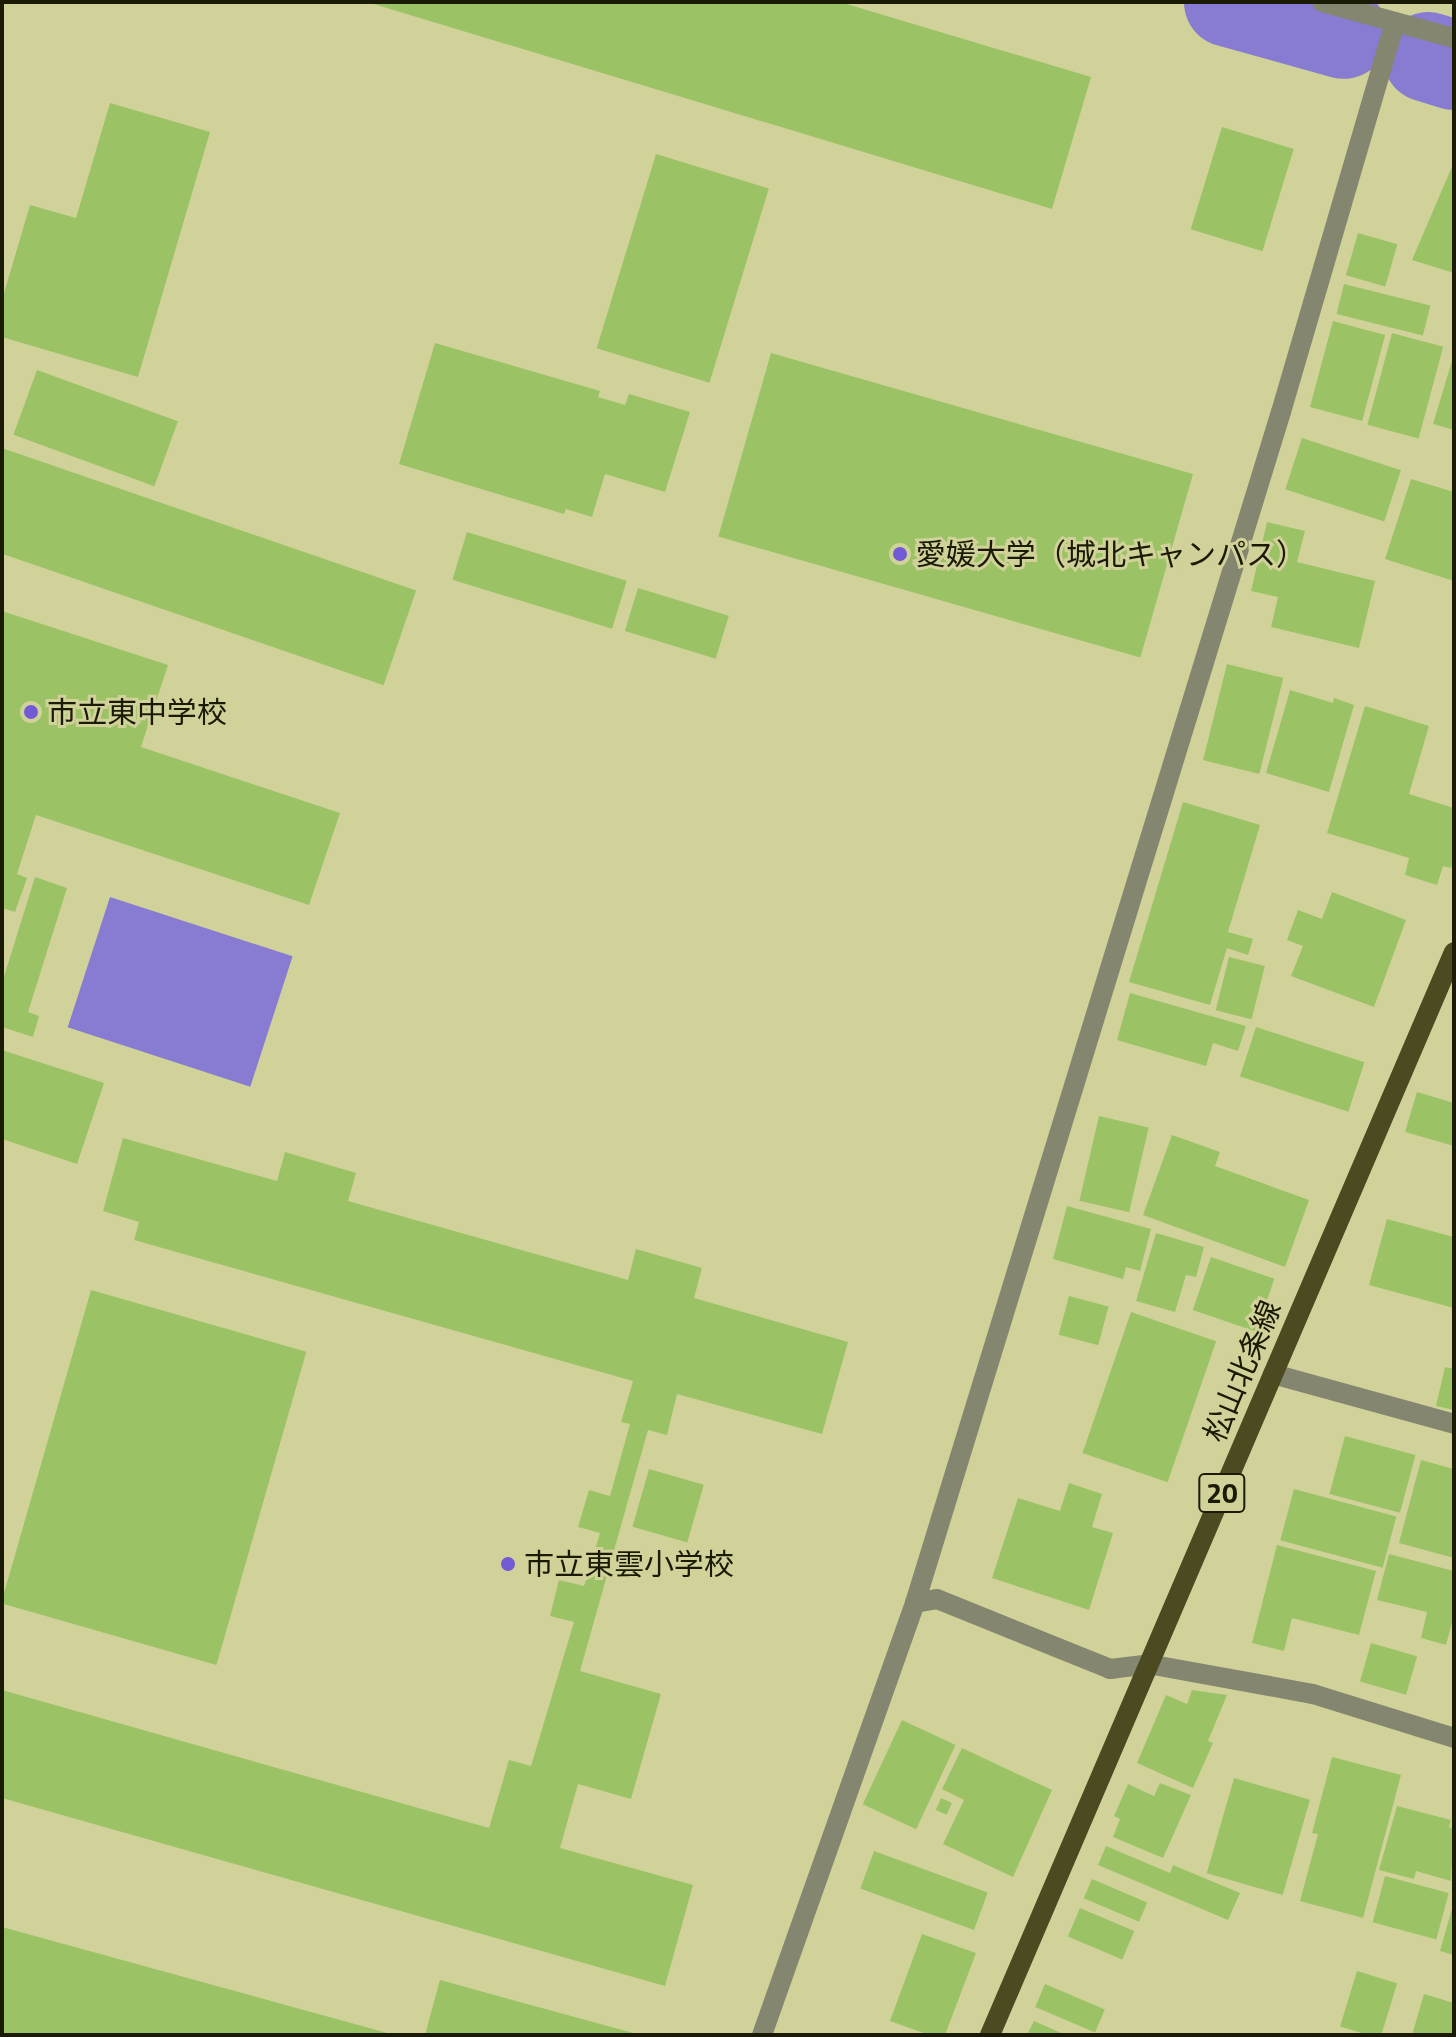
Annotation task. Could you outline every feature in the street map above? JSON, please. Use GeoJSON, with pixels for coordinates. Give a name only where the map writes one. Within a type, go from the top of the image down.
{"type":"FeatureCollection","features":[{"type":"Feature","properties":{"kind":"main road","name":"松山北条線"},"geometry":{"type":"LineString","coordinates":[[990,2035],[1454,952]]}},
{"type":"Feature","properties":{"kind":"street"},"geometry":{"type":"LineString","coordinates":[[1322,2],[1454,38]]}},
{"type":"Feature","properties":{"kind":"street"},"geometry":{"type":"LineString","coordinates":[[762,2035],[915,1603],[1276,427],[1395,22]]}},
{"type":"Feature","properties":{"kind":"street"},"geometry":{"type":"LineString","coordinates":[[1273,1374],[1454,1424]]}},
{"type":"Feature","properties":{"kind":"street"},"geometry":{"type":"LineString","coordinates":[[915,1603],[937,1599],[1110,1669],[1148,1664],[1313,1694],[1454,1738]]}},
{"type":"Feature","properties":{"kind":"shaded area"},"geometry":{"type":"Polygon","coordinates":[[[110,897],[293,956],[250,1087],[68,1027],[110,897]]]}},
{"type":"Feature","properties":{"kind":"building"},"geometry":{"type":"Polygon","coordinates":[[[367,2],[840,2],[1091,77],[1052,209],[367,2]]]}},
{"type":"Feature","properties":{"kind":"building"},"geometry":{"type":"Polygon","coordinates":[[[110,103],[210,132],[138,377],[2,337],[2,300],[30,205],[76,218],[110,103]]]}},
{"type":"Feature","properties":{"kind":"building"},"geometry":{"type":"Polygon","coordinates":[[[1222,127],[1294,149],[1262,251],[1191,229],[1222,127]]]}},
{"type":"Feature","properties":{"kind":"building"},"geometry":{"type":"Polygon","coordinates":[[[656,154],[769,188],[709,383],[597,348],[656,154]]]}},
{"type":"Feature","properties":{"kind":"building"},"geometry":{"type":"Polygon","coordinates":[[[1454,162],[1454,273],[1412,260],[1454,162]]]}},
{"type":"Feature","properties":{"kind":"building"},"geometry":{"type":"Polygon","coordinates":[[[1358,233],[1397,244],[1385,287],[1346,275],[1358,233]]]}},
{"type":"Feature","properties":{"kind":"building"},"geometry":{"type":"Polygon","coordinates":[[[1344,284],[1430,306],[1423,336],[1337,314],[1344,284]]]}},
{"type":"Feature","properties":{"kind":"building"},"geometry":{"type":"Polygon","coordinates":[[[1333,321],[1385,335],[1362,421],[1310,407],[1333,321]]]}},
{"type":"Feature","properties":{"kind":"building"},"geometry":{"type":"Polygon","coordinates":[[[1392,333],[1443,347],[1419,438],[1367,425],[1392,333]]]}},
{"type":"Feature","properties":{"kind":"building"},"geometry":{"type":"Polygon","coordinates":[[[435,343],[600,391],[598,397],[625,405],[629,394],[690,412],[665,492],[605,474],[592,517],[566,509],[564,514],[399,464],[435,343]]]}},
{"type":"Feature","properties":{"kind":"building"},"geometry":{"type":"Polygon","coordinates":[[[771,353],[1193,474],[1140,658],[718,537],[771,353]]]}},
{"type":"Feature","properties":{"kind":"building"},"geometry":{"type":"Polygon","coordinates":[[[1454,354],[1454,430],[1433,424],[1454,354]]]}},
{"type":"Feature","properties":{"kind":"building"},"geometry":{"type":"Polygon","coordinates":[[[37,370],[178,421],[154,486],[13,435],[37,370]]]}},
{"type":"Feature","properties":{"kind":"building"},"geometry":{"type":"Polygon","coordinates":[[[1302,438],[1401,470],[1384,521],[1285,489],[1302,438]]]}},
{"type":"Feature","properties":{"kind":"building"},"geometry":{"type":"Polygon","coordinates":[[[2,448],[416,591],[384,685],[2,554],[2,448]]]}},
{"type":"Feature","properties":{"kind":"building"},"geometry":{"type":"Polygon","coordinates":[[[1411,479],[1454,492],[1454,581],[1385,559],[1411,479]]]}},
{"type":"Feature","properties":{"kind":"building"},"geometry":{"type":"Polygon","coordinates":[[[1267,522],[1305,531],[1297,562],[1375,581],[1359,648],[1271,627],[1278,597],[1251,591],[1267,522]]]}},
{"type":"Feature","properties":{"kind":"building"},"geometry":{"type":"Polygon","coordinates":[[[467,532],[627,581],[612,629],[452,580],[467,532]]]}},
{"type":"Feature","properties":{"kind":"building"},"geometry":{"type":"Polygon","coordinates":[[[638,588],[729,616],[716,659],[625,631],[638,588]]]}},
{"type":"Feature","properties":{"kind":"building"},"geometry":{"type":"Polygon","coordinates":[[[2,611],[168,665],[141,747],[340,813],[309,905],[36,815],[17,874],[27,878],[15,912],[2,908],[2,611]]]}},
{"type":"Feature","properties":{"kind":"building"},"geometry":{"type":"Polygon","coordinates":[[[1227,664],[1283,678],[1259,774],[1203,760],[1227,664]]]}},
{"type":"Feature","properties":{"kind":"building"},"geometry":{"type":"Polygon","coordinates":[[[1290,690],[1333,703],[1334,698],[1354,705],[1329,792],[1266,773],[1290,690]]]}},
{"type":"Feature","properties":{"kind":"building"},"geometry":{"type":"Polygon","coordinates":[[[1365,706],[1429,726],[1409,794],[1454,808],[1454,859],[1451,868],[1443,866],[1437,885],[1405,875],[1409,858],[1327,833],[1365,706]]]}},
{"type":"Feature","properties":{"kind":"building"},"geometry":{"type":"Polygon","coordinates":[[[1183,802],[1260,825],[1228,932],[1253,939],[1248,955],[1227,948],[1210,1005],[1129,982],[1183,802]]]}},
{"type":"Feature","properties":{"kind":"building"},"geometry":{"type":"Polygon","coordinates":[[[35,877],[67,888],[28,1012],[39,1016],[33,1037],[2,1027],[2,983],[35,877]]]}},
{"type":"Feature","properties":{"kind":"building"},"geometry":{"type":"Polygon","coordinates":[[[1332,892],[1406,920],[1374,1007],[1291,976],[1303,946],[1287,940],[1298,910],[1322,919],[1332,892]]]}},
{"type":"Feature","properties":{"kind":"building"},"geometry":{"type":"Polygon","coordinates":[[[1229,957],[1265,966],[1252,1019],[1216,1010],[1229,957]]]}},
{"type":"Feature","properties":{"kind":"building"},"geometry":{"type":"Polygon","coordinates":[[[1130,993],[1246,1026],[1238,1051],[1213,1043],[1206,1066],[1117,1040],[1130,993]]]}},
{"type":"Feature","properties":{"kind":"building"},"geometry":{"type":"Polygon","coordinates":[[[1256,1027],[1364,1062],[1348,1112],[1240,1076],[1256,1027]]]}},
{"type":"Feature","properties":{"kind":"building"},"geometry":{"type":"Polygon","coordinates":[[[2,1050],[104,1083],[77,1164],[2,1139],[2,1050]]]}},
{"type":"Feature","properties":{"kind":"building"},"geometry":{"type":"Polygon","coordinates":[[[1417,1092],[1454,1103],[1454,1146],[1405,1132],[1417,1092]]]}},
{"type":"Feature","properties":{"kind":"building"},"geometry":{"type":"Polygon","coordinates":[[[1099,1116],[1149,1127],[1129,1212],[1079,1201],[1099,1116]]]}},
{"type":"Feature","properties":{"kind":"building"},"geometry":{"type":"Polygon","coordinates":[[[1172,1135],[1220,1152],[1215,1166],[1309,1200],[1285,1267],[1143,1215],[1172,1135]]]}},
{"type":"Feature","properties":{"kind":"building"},"geometry":{"type":"Polygon","coordinates":[[[123,1138],[277,1181],[285,1152],[356,1173],[348,1201],[628,1280],[636,1249],[702,1268],[694,1298],[848,1342],[822,1434],[677,1394],[667,1435],[648,1430],[580,1671],[661,1694],[631,1799],[578,1784],[560,1848],[693,1885],[665,1986],[2,1798],[2,1690],[489,1828],[509,1760],[531,1766],[574,1622],[550,1616],[559,1580],[584,1586],[600,1533],[578,1527],[589,1490],[610,1496],[630,1424],[621,1422],[633,1381],[134,1240],[139,1222],[103,1211],[123,1138]]]}},
{"type":"Feature","properties":{"kind":"building"},"geometry":{"type":"Polygon","coordinates":[[[1067,1206],[1151,1229],[1140,1271],[1126,1267],[1123,1279],[1053,1259],[1067,1206]]]}},
{"type":"Feature","properties":{"kind":"building"},"geometry":{"type":"Polygon","coordinates":[[[1387,1219],[1454,1237],[1454,1308],[1369,1285],[1387,1219]]]}},
{"type":"Feature","properties":{"kind":"building"},"geometry":{"type":"Polygon","coordinates":[[[1156,1233],[1204,1247],[1196,1277],[1186,1275],[1175,1312],[1136,1301],[1156,1233]]]}},
{"type":"Feature","properties":{"kind":"building"},"geometry":{"type":"Polygon","coordinates":[[[1211,1257],[1274,1279],[1256,1332],[1193,1310],[1211,1257]]]}},
{"type":"Feature","properties":{"kind":"building"},"geometry":{"type":"Polygon","coordinates":[[[91,1290],[306,1352],[216,1665],[2,1604],[91,1290]]]}},
{"type":"Feature","properties":{"kind":"building"},"geometry":{"type":"Polygon","coordinates":[[[1069,1296],[1109,1307],[1098,1345],[1059,1335],[1069,1296]]]}},
{"type":"Feature","properties":{"kind":"building"},"geometry":{"type":"Polygon","coordinates":[[[1131,1312],[1216,1341],[1168,1482],[1082,1453],[1131,1312]]]}},
{"type":"Feature","properties":{"kind":"building"},"geometry":{"type":"Polygon","coordinates":[[[1445,1367],[1454,1369],[1454,1410],[1436,1406],[1445,1367]]]}},
{"type":"Feature","properties":{"kind":"building"},"geometry":{"type":"Polygon","coordinates":[[[1345,1436],[1416,1455],[1400,1513],[1329,1494],[1345,1436]]]}},
{"type":"Feature","properties":{"kind":"building"},"geometry":{"type":"Polygon","coordinates":[[[1421,1460],[1454,1469],[1454,1558],[1399,1543],[1421,1460]]]}},
{"type":"Feature","properties":{"kind":"building"},"geometry":{"type":"Polygon","coordinates":[[[649,1469],[704,1485],[687,1542],[632,1527],[649,1469]]]}},
{"type":"Feature","properties":{"kind":"building"},"geometry":{"type":"Polygon","coordinates":[[[1069,1483],[1102,1494],[1092,1527],[1113,1533],[1089,1610],[992,1578],[1018,1498],[1060,1511],[1069,1483]]]}},
{"type":"Feature","properties":{"kind":"building"},"geometry":{"type":"Polygon","coordinates":[[[1294,1489],[1396,1516],[1383,1568],[1280,1540],[1294,1489]]]}},
{"type":"Feature","properties":{"kind":"building"},"geometry":{"type":"Polygon","coordinates":[[[1277,1545],[1376,1571],[1359,1635],[1292,1618],[1284,1651],[1252,1643],[1277,1545]]]}},
{"type":"Feature","properties":{"kind":"building"},"geometry":{"type":"Polygon","coordinates":[[[1389,1554],[1454,1571],[1454,1615],[1446,1645],[1421,1638],[1427,1612],[1377,1600],[1389,1554]]]}},
{"type":"Feature","properties":{"kind":"building"},"geometry":{"type":"Polygon","coordinates":[[[1371,1643],[1417,1656],[1406,1695],[1360,1681],[1371,1643]]]}},
{"type":"Feature","properties":{"kind":"building"},"geometry":{"type":"Polygon","coordinates":[[[1192,1690],[1227,1695],[1208,1741],[1213,1743],[1193,1788],[1137,1763],[1166,1695],[1187,1704],[1192,1690]]]}},
{"type":"Feature","properties":{"kind":"building"},"geometry":{"type":"Polygon","coordinates":[[[902,1720],[955,1745],[916,1829],[863,1804],[902,1720]]]}},
{"type":"Feature","properties":{"kind":"building"},"geometry":{"type":"Polygon","coordinates":[[[962,1748],[1052,1790],[1013,1877],[943,1844],[964,1800],[942,1789],[962,1748]]]}},
{"type":"Feature","properties":{"kind":"building"},"geometry":{"type":"Polygon","coordinates":[[[1332,1757],[1401,1775],[1363,1918],[1300,1901],[1318,1834],[1312,1833],[1332,1757]]]}},
{"type":"Feature","properties":{"kind":"building"},"geometry":{"type":"Polygon","coordinates":[[[1234,1778],[1310,1800],[1283,1895],[1207,1873],[1234,1778]]]}},
{"type":"Feature","properties":{"kind":"building"},"geometry":{"type":"Polygon","coordinates":[[[1160,1783],[1191,1795],[1163,1858],[1113,1837],[1120,1819],[1114,1816],[1128,1784],[1154,1796],[1160,1783]]]}},
{"type":"Feature","properties":{"kind":"building"},"geometry":{"type":"Polygon","coordinates":[[[941,1798],[952,1803],[947,1815],[936,1810],[941,1798]]]}},
{"type":"Feature","properties":{"kind":"building"},"geometry":{"type":"Polygon","coordinates":[[[1397,1806],[1451,1820],[1449,1827],[1454,1829],[1451,1881],[1416,1871],[1414,1879],[1379,1870],[1397,1806]]]}},
{"type":"Feature","properties":{"kind":"building"},"geometry":{"type":"Polygon","coordinates":[[[1106,1846],[1170,1873],[1173,1865],[1240,1893],[1228,1920],[1098,1865],[1106,1846]]]}},
{"type":"Feature","properties":{"kind":"building"},"geometry":{"type":"Polygon","coordinates":[[[874,1851],[988,1892],[974,1930],[860,1889],[874,1851]]]}},
{"type":"Feature","properties":{"kind":"building"},"geometry":{"type":"Polygon","coordinates":[[[1385,1876],[1449,1893],[1436,1939],[1373,1922],[1385,1876]]]}},
{"type":"Feature","properties":{"kind":"building"},"geometry":{"type":"Polygon","coordinates":[[[1092,1879],[1147,1902],[1139,1922],[1084,1898],[1092,1879]]]}},
{"type":"Feature","properties":{"kind":"building"},"geometry":{"type":"Polygon","coordinates":[[[1454,1905],[1454,1955],[1440,1951],[1454,1905]]]}},
{"type":"Feature","properties":{"kind":"building"},"geometry":{"type":"Polygon","coordinates":[[[1080,1908],[1134,1931],[1122,1960],[1068,1937],[1080,1908]]]}},
{"type":"Feature","properties":{"kind":"building"},"geometry":{"type":"Polygon","coordinates":[[[2,1927],[391,2034],[391,2035],[2,2035],[2,1927]]]}},
{"type":"Feature","properties":{"kind":"building"},"geometry":{"type":"Polygon","coordinates":[[[922,1934],[976,1953],[945,2035],[929,2035],[890,2021],[922,1934]]]}},
{"type":"Feature","properties":{"kind":"building"},"geometry":{"type":"Polygon","coordinates":[[[1357,1971],[1397,1983],[1381,2035],[1368,2035],[1340,2026],[1357,1971]]]}},
{"type":"Feature","properties":{"kind":"building"},"geometry":{"type":"Polygon","coordinates":[[[440,1980],[637,2034],[425,2035],[440,1980]]]}},
{"type":"Feature","properties":{"kind":"building"},"geometry":{"type":"Polygon","coordinates":[[[1045,1984],[1105,2009],[1095,2032],[1035,2007],[1045,1984]]]}},
{"type":"Feature","properties":{"kind":"building"},"geometry":{"type":"Polygon","coordinates":[[[1424,1994],[1454,2003],[1454,2035],[1412,2035],[1424,1994]]]}},
{"type":"Feature","properties":{"kind":"building"},"geometry":{"type":"Polygon","coordinates":[[[1034,2021],[1066,2035],[1027,2035],[1034,2021]]]}},
{"type":"Feature","properties":{"kind":"waterway"},"geometry":{"type":"LineString","coordinates":[[1229,2],[1344,34]]}},
{"type":"Feature","properties":{"kind":"waterway"},"geometry":{"type":"LineString","coordinates":[[1428,57],[1454,65]]}},
{"type":"Feature","properties":{"kind":"place","name":"愛媛大学（城北キャンパス）"},"geometry":{"type":"Point","coordinates":[900,554]}},
{"type":"Feature","properties":{"kind":"place","name":"市立東中学校"},"geometry":{"type":"Point","coordinates":[31,712]}},
{"type":"Feature","properties":{"kind":"place","name":"市立東雲小学校"},"geometry":{"type":"Point","coordinates":[508,1564]}}]}
